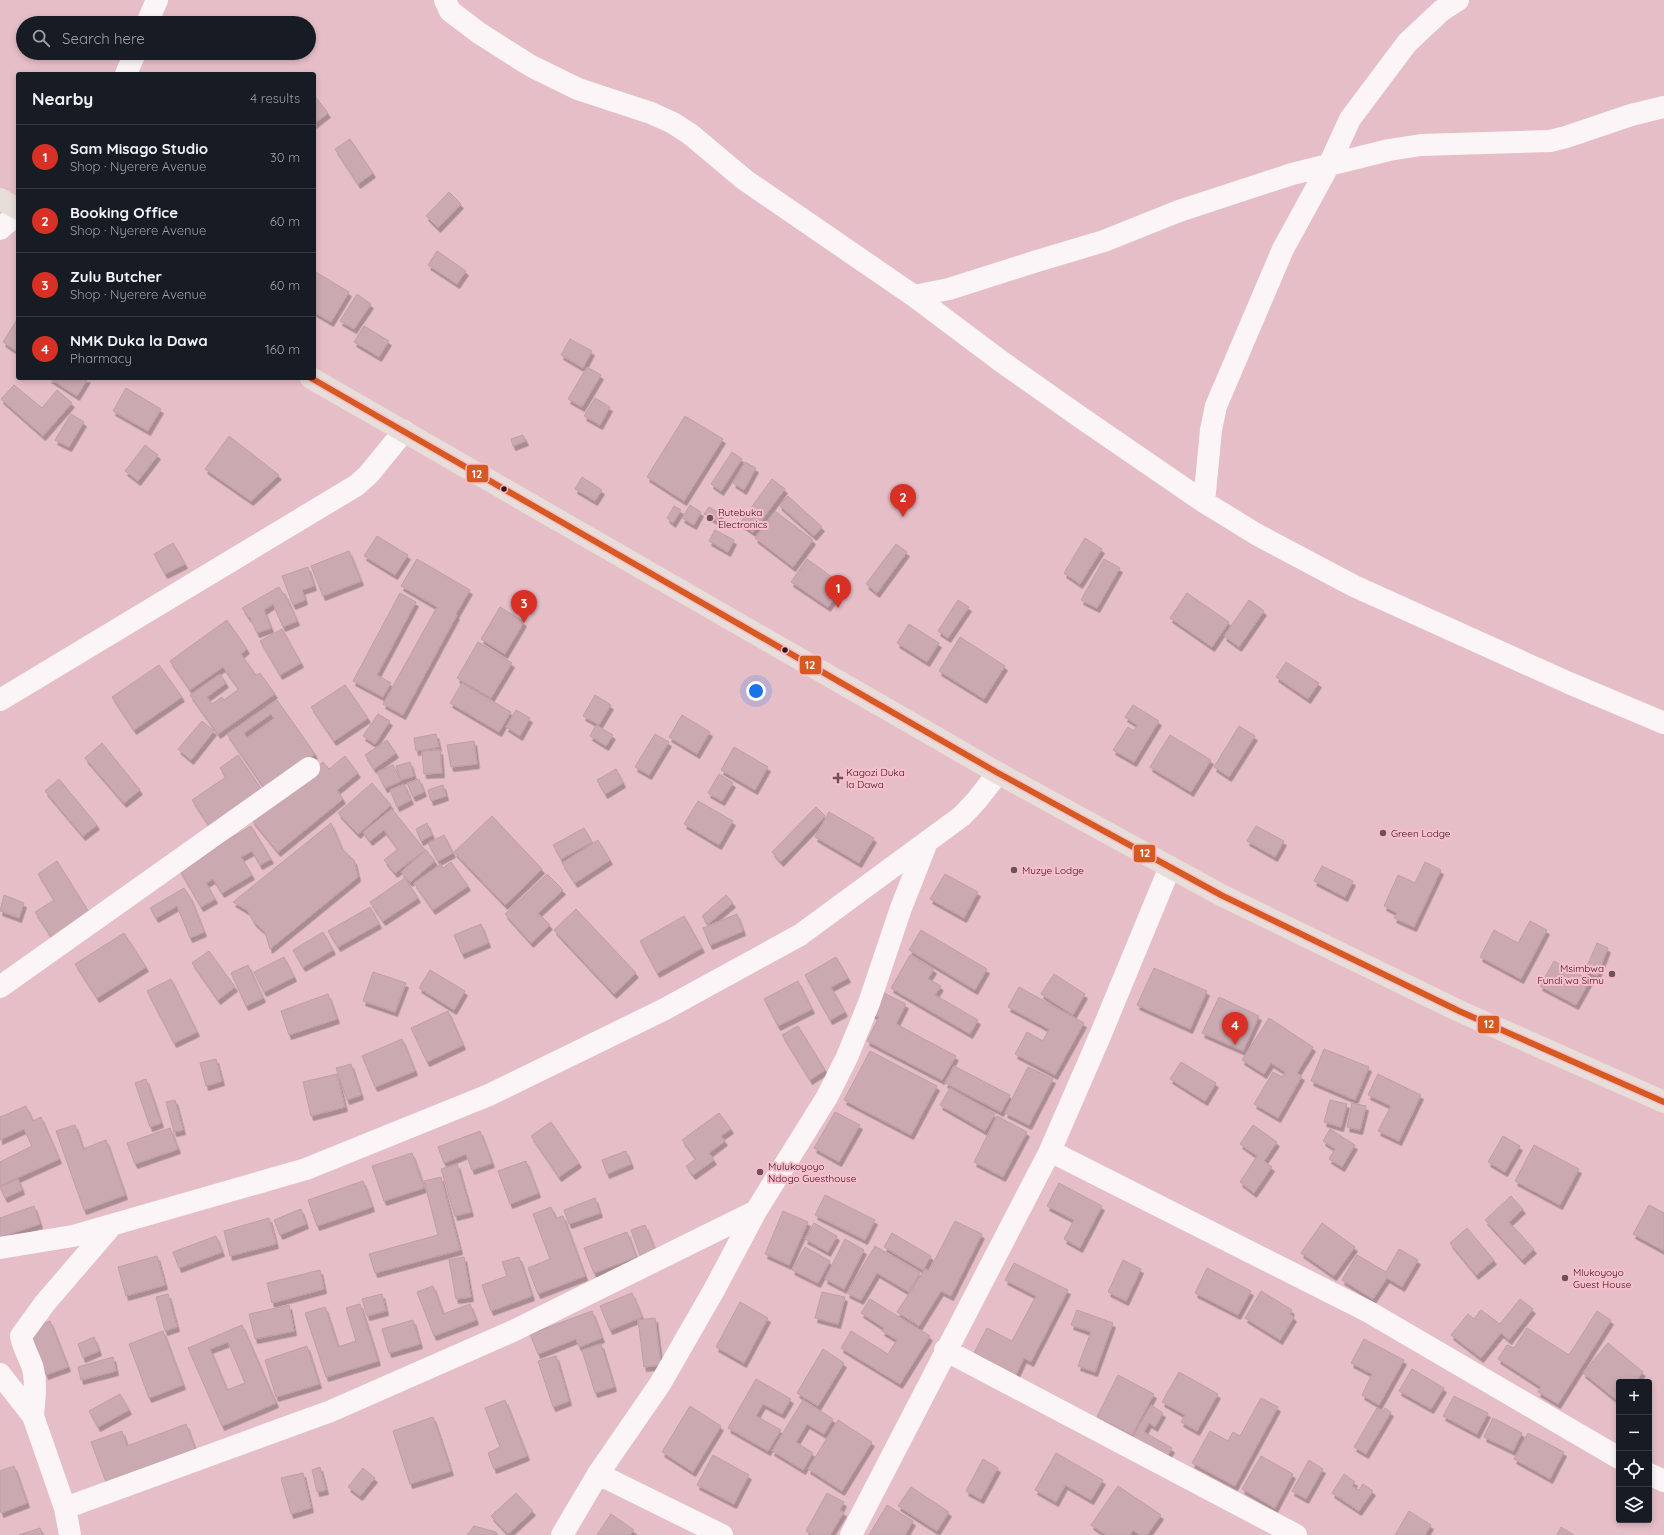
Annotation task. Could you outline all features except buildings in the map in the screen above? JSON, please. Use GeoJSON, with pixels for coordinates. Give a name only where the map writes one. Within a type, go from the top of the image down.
{"type":"FeatureCollection","features":[{"type":"Feature","properties":{"kind":"main road"},"geometry":{"type":"LineString","coordinates":[[0,199],[16,208]]}},
{"type":"Feature","properties":{"kind":"main road"},"geometry":{"type":"LineString","coordinates":[[315,380],[998,773],[1228,899],[1459,1011],[1664,1102]]}},
{"type":"Feature","properties":{"kind":"street"},"geometry":{"type":"LineString","coordinates":[[150,16],[157,0]]}},
{"type":"Feature","properties":{"kind":"street"},"geometry":{"type":"LineString","coordinates":[[445,0],[450,11],[479,33],[531,66],[578,89],[651,113],[673,123],[690,134],[745,180],[914,296],[1008,366],[1204,502],[1256,534],[1354,586],[1569,683],[1664,723]]}},
{"type":"Feature","properties":{"kind":"street"},"geometry":{"type":"LineString","coordinates":[[1204,502],[1211,430],[1216,406],[1283,249],[1329,165],[1350,119],[1407,43],[1441,11],[1458,0]]}},
{"type":"Feature","properties":{"kind":"street"},"geometry":{"type":"LineString","coordinates":[[127,72],[132,60]]}},
{"type":"Feature","properties":{"kind":"street"},"geometry":{"type":"LineString","coordinates":[[914,296],[949,289],[1037,260],[1104,241],[1179,211],[1292,174],[1389,150],[1421,145],[1550,141],[1566,138],[1631,115],[1664,107]]}},
{"type":"Feature","properties":{"kind":"street"},"geometry":{"type":"LineString","coordinates":[[0,229],[16,214]]}},
{"type":"Feature","properties":{"kind":"street"},"geometry":{"type":"LineString","coordinates":[[0,700],[357,485],[369,474],[404,431]]}},
{"type":"Feature","properties":{"kind":"street"},"geometry":{"type":"LineString","coordinates":[[0,987],[309,768]]}},
{"type":"Feature","properties":{"kind":"street"},"geometry":{"type":"LineString","coordinates":[[0,1248],[74,1236],[306,1169],[489,1095],[664,1009],[800,935],[962,816],[977,800],[998,773]]}},
{"type":"Feature","properties":{"kind":"street"},"geometry":{"type":"LineString","coordinates":[[562,1535],[598,1474],[660,1384],[714,1290],[756,1211],[827,1097],[847,1058],[869,1003],[901,908],[927,842]]}},
{"type":"Feature","properties":{"kind":"street"},"geometry":{"type":"LineString","coordinates":[[851,1535],[945,1350],[1050,1151],[1100,1036],[1170,867]]}},
{"type":"Feature","properties":{"kind":"street"},"geometry":{"type":"LineString","coordinates":[[1050,1151],[1369,1312],[1616,1456]]}},
{"type":"Feature","properties":{"kind":"street"},"geometry":{"type":"LineString","coordinates":[[65,1508],[331,1411],[513,1331],[756,1211]]}},
{"type":"Feature","properties":{"kind":"street"},"geometry":{"type":"LineString","coordinates":[[33,1416],[35,1382],[33,1368],[22,1343],[21,1336],[45,1303],[112,1225]]}},
{"type":"Feature","properties":{"kind":"street"},"geometry":{"type":"LineString","coordinates":[[945,1350],[1296,1535]]}},
{"type":"Feature","properties":{"kind":"street"},"geometry":{"type":"LineString","coordinates":[[0,1374],[33,1416],[65,1508],[70,1535]]}},
{"type":"Feature","properties":{"kind":"street"},"geometry":{"type":"LineString","coordinates":[[598,1474],[722,1535]]}},
{"type":"Feature","properties":{"kind":"street"},"geometry":{"type":"LineString","coordinates":[[1652,1475],[1664,1481]]}},
{"type":"Feature","properties":{"kind":"transit line","name":"12"},"geometry":{"type":"LineString","coordinates":[[314,380],[998,773],[1221,895],[1459,1011],[1664,1102]]}},
{"type":"Feature","properties":{"kind":"place","name":"Booking Office"},"geometry":{"type":"Point","coordinates":[903,517]}},
{"type":"Feature","properties":{"kind":"place","name":"Rutebuka Electronics"},"geometry":{"type":"Point","coordinates":[710,518]}},
{"type":"Feature","properties":{"kind":"place","name":"Sam Misago Studio"},"geometry":{"type":"Point","coordinates":[838,608]}},
{"type":"Feature","properties":{"kind":"place","name":"Zulu Butcher"},"geometry":{"type":"Point","coordinates":[524,623]}},
{"type":"Feature","properties":{"kind":"place","name":"Kagozi Duka la Dawa"},"geometry":{"type":"Point","coordinates":[838,778]}},
{"type":"Feature","properties":{"kind":"place","name":"Green Lodge"},"geometry":{"type":"Point","coordinates":[1383,833]}},
{"type":"Feature","properties":{"kind":"place","name":"Muzye Lodge"},"geometry":{"type":"Point","coordinates":[1014,870]}},
{"type":"Feature","properties":{"kind":"place","name":"Msimbwa Fundi wa Simu"},"geometry":{"type":"Point","coordinates":[1612,974]}},
{"type":"Feature","properties":{"kind":"place","name":"NMK Duka la Dawa"},"geometry":{"type":"Point","coordinates":[1235,1045]}},
{"type":"Feature","properties":{"kind":"place","name":"Mulukoyoyo Ndogo Guesthouse"},"geometry":{"type":"Point","coordinates":[760,1172]}},
{"type":"Feature","properties":{"kind":"place","name":"Mlukoyoyo Guest House"},"geometry":{"type":"Point","coordinates":[1565,1278]}}]}
